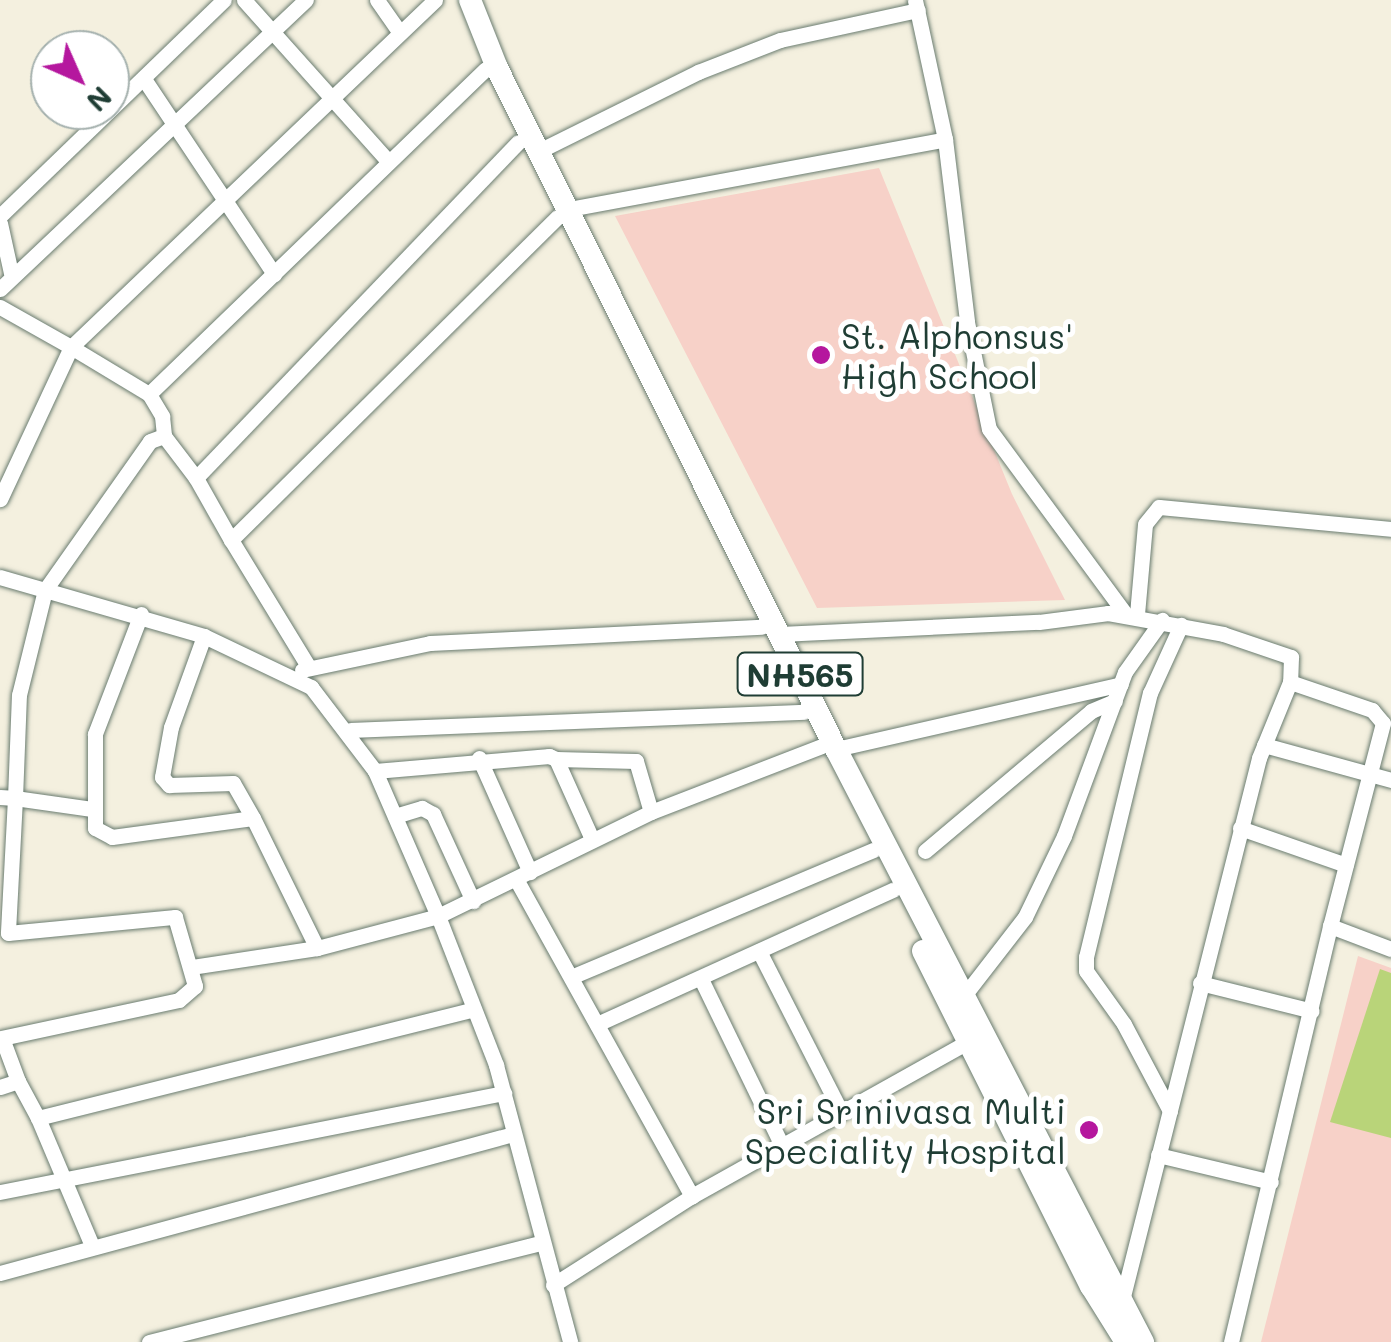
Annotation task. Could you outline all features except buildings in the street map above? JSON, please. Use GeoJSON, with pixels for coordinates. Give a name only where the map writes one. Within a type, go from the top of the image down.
{"type":"FeatureCollection","features":[{"type":"Feature","properties":{"kind":"highway","name":"NH565"},"geometry":{"type":"LineString","coordinates":[[456,0],[484,69],[529,146],[829,748],[1143,1342]]}},
{"type":"Feature","properties":{"kind":"highway","name":"NH565"},"geometry":{"type":"LineString","coordinates":[[470,0],[529,146]]}},
{"type":"Feature","properties":{"kind":"highway","name":"NH565"},"geometry":{"type":"LineString","coordinates":[[771,630],[804,712],[829,748],[873,850],[967,1042],[1091,1286],[1126,1342]]}},
{"type":"Feature","properties":{"kind":"street"},"geometry":{"type":"LineString","coordinates":[[11,272],[1,214],[146,82],[224,0]]}},
{"type":"Feature","properties":{"kind":"street"},"geometry":{"type":"LineString","coordinates":[[244,0],[388,160]]}},
{"type":"Feature","properties":{"kind":"street"},"geometry":{"type":"LineString","coordinates":[[0,288],[11,272],[174,126],[306,0]]}},
{"type":"Feature","properties":{"kind":"street"},"geometry":{"type":"LineString","coordinates":[[377,0],[398,31]]}},
{"type":"Feature","properties":{"kind":"street"},"geometry":{"type":"LineString","coordinates":[[0,499],[71,347],[328,96],[435,0]]}},
{"type":"Feature","properties":{"kind":"street"},"geometry":{"type":"LineString","coordinates":[[196,478],[529,146],[780,40],[916,5],[945,139],[968,322],[989,429],[1132,614]]}},
{"type":"Feature","properties":{"kind":"street"},"geometry":{"type":"LineString","coordinates":[[149,394],[484,69]]}},
{"type":"Feature","properties":{"kind":"street"},"geometry":{"type":"LineString","coordinates":[[146,82],[274,274]]}},
{"type":"Feature","properties":{"kind":"street"},"geometry":{"type":"LineString","coordinates":[[231,540],[563,213],[945,139]]}},
{"type":"Feature","properties":{"kind":"street"},"geometry":{"type":"LineString","coordinates":[[0,308],[149,394],[162,416],[164,436],[196,478],[301,671],[350,730],[375,771],[438,916],[504,1092],[540,1243],[570,1342]]}},
{"type":"Feature","properties":{"kind":"street"},"geometry":{"type":"LineString","coordinates":[[92,1246],[1,1035],[186,998],[195,986],[192,967],[181,924],[162,914],[4,933],[8,798],[20,695],[45,590],[144,448],[164,436]]}},
{"type":"Feature","properties":{"kind":"street"},"geometry":{"type":"LineString","coordinates":[[1132,614],[1145,524],[1160,507],[1391,529]]}},
{"type":"Feature","properties":{"kind":"street"},"geometry":{"type":"LineString","coordinates":[[0,577],[141,614],[301,671],[430,642],[1132,614],[1283,651],[1294,665],[1290,682],[1264,745],[1240,828],[1121,1304]]}},
{"type":"Feature","properties":{"kind":"street"},"geometry":{"type":"LineString","coordinates":[[141,614],[95,734],[92,809],[103,837],[254,818]]}},
{"type":"Feature","properties":{"kind":"street"},"geometry":{"type":"LineString","coordinates":[[964,997],[1025,917],[1121,684],[1162,620]]}},
{"type":"Feature","properties":{"kind":"street"},"geometry":{"type":"LineString","coordinates":[[1170,1111],[1124,1024],[1086,971],[1086,956],[1150,694],[1181,624]]}},
{"type":"Feature","properties":{"kind":"street"},"geometry":{"type":"LineString","coordinates":[[204,636],[171,726],[162,777],[169,786],[233,783],[317,948]]}},
{"type":"Feature","properties":{"kind":"street"},"geometry":{"type":"LineString","coordinates":[[1231,1342],[1330,926],[1382,736],[1380,716],[1290,682]]}},
{"type":"Feature","properties":{"kind":"street"},"geometry":{"type":"LineString","coordinates":[[192,967],[317,948],[438,916],[651,812],[829,748],[1121,684]]}},
{"type":"Feature","properties":{"kind":"street"},"geometry":{"type":"LineString","coordinates":[[924,851],[1091,711],[1115,701]]}},
{"type":"Feature","properties":{"kind":"street"},"geometry":{"type":"LineString","coordinates":[[350,730],[804,712]]}},
{"type":"Feature","properties":{"kind":"street"},"geometry":{"type":"LineString","coordinates":[[1264,745],[1391,780]]}},
{"type":"Feature","properties":{"kind":"street"},"geometry":{"type":"LineString","coordinates":[[375,771],[479,758],[636,761],[651,812]]}},
{"type":"Feature","properties":{"kind":"street"},"geometry":{"type":"LineString","coordinates":[[479,758],[523,875],[571,977],[692,1196]]}},
{"type":"Feature","properties":{"kind":"street"},"geometry":{"type":"LineString","coordinates":[[556,759],[592,839]]}},
{"type":"Feature","properties":{"kind":"street"},"geometry":{"type":"LineString","coordinates":[[8,798],[92,809]]}},
{"type":"Feature","properties":{"kind":"street"},"geometry":{"type":"LineString","coordinates":[[395,816],[422,808],[433,814],[474,901]]}},
{"type":"Feature","properties":{"kind":"street"},"geometry":{"type":"LineString","coordinates":[[1240,828],[1346,865]]}},
{"type":"Feature","properties":{"kind":"street"},"geometry":{"type":"LineString","coordinates":[[571,977],[873,850]]}},
{"type":"Feature","properties":{"kind":"street"},"geometry":{"type":"LineString","coordinates":[[597,1024],[892,890]]}},
{"type":"Feature","properties":{"kind":"street"},"geometry":{"type":"LineString","coordinates":[[1330,926],[1391,948]]}},
{"type":"Feature","properties":{"kind":"street"},"geometry":{"type":"LineString","coordinates":[[759,951],[841,1112]]}},
{"type":"Feature","properties":{"kind":"street"},"geometry":{"type":"LineString","coordinates":[[701,979],[782,1146]]}},
{"type":"Feature","properties":{"kind":"street"},"geometry":{"type":"LineString","coordinates":[[1200,983],[1312,1012]]}},
{"type":"Feature","properties":{"kind":"street"},"geometry":{"type":"LineString","coordinates":[[38,1118],[474,1008]]}},
{"type":"Feature","properties":{"kind":"street"},"geometry":{"type":"LineString","coordinates":[[553,1285],[692,1196],[967,1042]]}},
{"type":"Feature","properties":{"kind":"street"},"geometry":{"type":"LineString","coordinates":[[0,1087],[18,1081]]}},
{"type":"Feature","properties":{"kind":"street"},"geometry":{"type":"LineString","coordinates":[[0,1192],[504,1092]]}},
{"type":"Feature","properties":{"kind":"street"},"geometry":{"type":"LineString","coordinates":[[0,1273],[513,1134]]}},
{"type":"Feature","properties":{"kind":"street"},"geometry":{"type":"LineString","coordinates":[[1158,1155],[1271,1182]]}},
{"type":"Feature","properties":{"kind":"street"},"geometry":{"type":"LineString","coordinates":[[149,1342],[540,1243]]}},
{"type":"Feature","properties":{"kind":"shaded area","name":"St. Alphonsus' High School"},"geometry":{"type":"Polygon","coordinates":[[[879,168],[1012,494],[1065,600],[817,608],[615,216],[879,168]]]}},
{"type":"Feature","properties":{"kind":"shaded area"},"geometry":{"type":"Polygon","coordinates":[[[1358,956],[1391,968],[1391,1342],[1261,1342],[1358,956]]]}},
{"type":"Feature","properties":{"kind":"green space"},"geometry":{"type":"Polygon","coordinates":[[[1380,969],[1391,973],[1391,1138],[1330,1122],[1380,969]]]}},
{"type":"Feature","properties":{"kind":"place","name":"St. Alphonsus' High School"},"geometry":{"type":"Point","coordinates":[821,355]}},
{"type":"Feature","properties":{"kind":"place","name":"Sri Srinivasa Multi Speciality Hospital"},"geometry":{"type":"Point","coordinates":[1089,1130]}}]}
